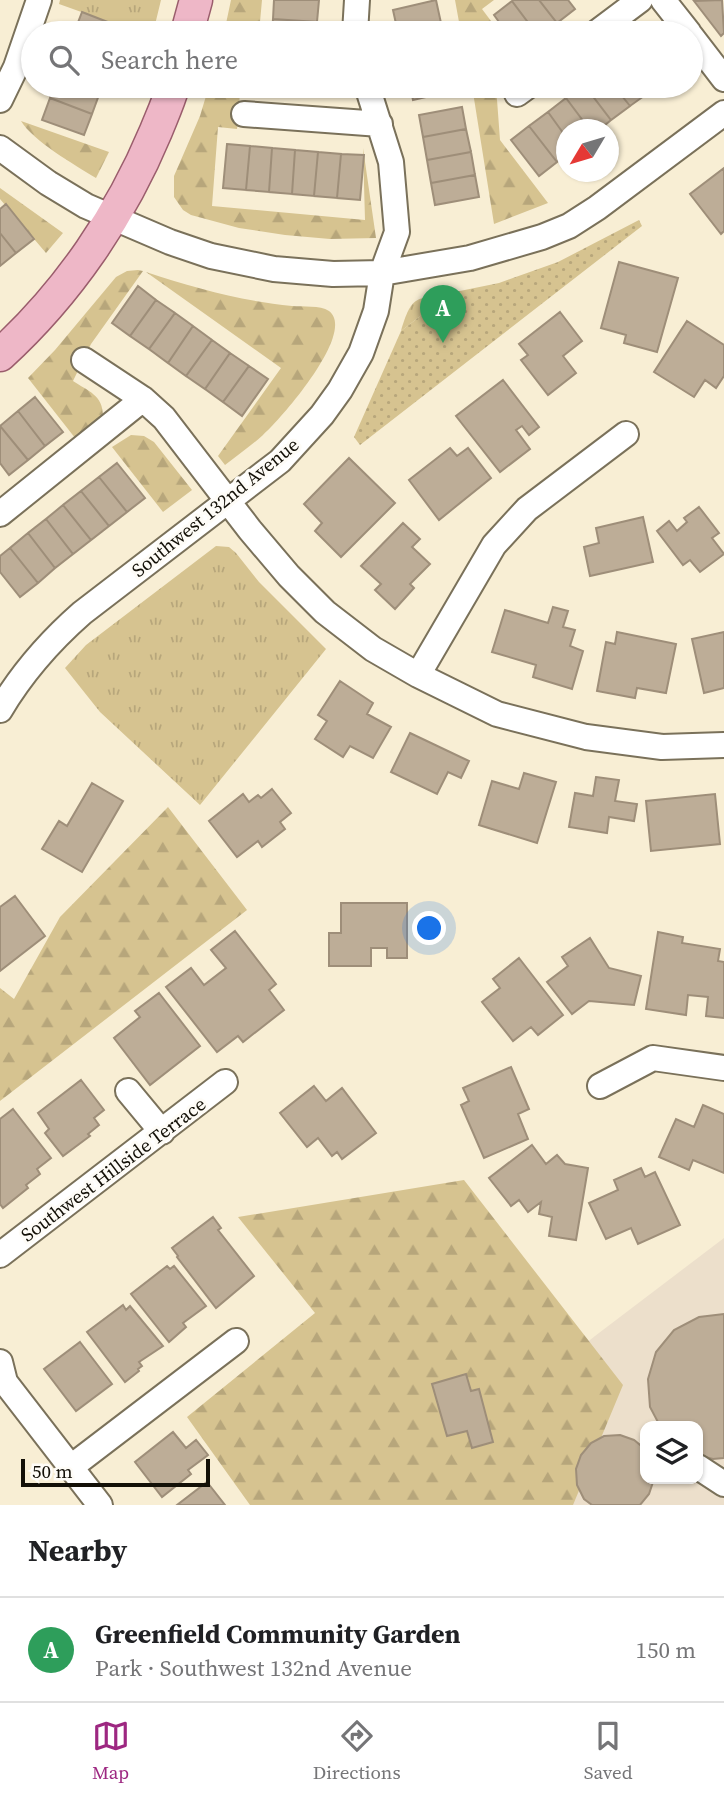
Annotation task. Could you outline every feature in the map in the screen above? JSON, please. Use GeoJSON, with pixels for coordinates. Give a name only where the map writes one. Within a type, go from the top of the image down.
{"type":"FeatureCollection","features":[{"type":"Feature","properties":{"kind":"main road"},"geometry":{"type":"LineString","coordinates":[[190,21],[196,0]]}},
{"type":"Feature","properties":{"kind":"main road"},"geometry":{"type":"LineString","coordinates":[[0,355],[51,301],[84,260],[113,217],[144,160],[168,98]]}},
{"type":"Feature","properties":{"kind":"street"},"geometry":{"type":"LineString","coordinates":[[32,21],[39,0]]}},
{"type":"Feature","properties":{"kind":"street"},"geometry":{"type":"LineString","coordinates":[[356,21],[358,0]]}},
{"type":"Feature","properties":{"kind":"street"},"geometry":{"type":"LineString","coordinates":[[612,21],[640,0]]}},
{"type":"Feature","properties":{"kind":"street"},"geometry":{"type":"LineString","coordinates":[[663,0],[679,21]]}},
{"type":"Feature","properties":{"kind":"street"},"geometry":{"type":"LineString","coordinates":[[0,100],[21,52]]}},
{"type":"Feature","properties":{"kind":"street"},"geometry":{"type":"LineString","coordinates":[[703,52],[724,79]]}},
{"type":"Feature","properties":{"kind":"street","name":"Southwest 132nd Avenue"},"geometry":{"type":"LineString","coordinates":[[0,710],[17,681],[58,634],[287,454],[340,390],[361,353],[376,311],[382,273],[397,232],[391,162],[371,98]]}},
{"type":"Feature","properties":{"kind":"street"},"geometry":{"type":"LineString","coordinates":[[0,148],[86,206],[170,242],[240,264],[333,274],[382,273],[470,258],[542,237],[569,226],[724,113]]}},
{"type":"Feature","properties":{"kind":"street"},"geometry":{"type":"LineString","coordinates":[[244,114],[380,124]]}},
{"type":"Feature","properties":{"kind":"street"},"geometry":{"type":"LineString","coordinates":[[84,360],[143,399],[164,418],[289,576],[325,612],[373,649],[418,675],[497,713],[586,737],[663,747],[724,745]]}},
{"type":"Feature","properties":{"kind":"street"},"geometry":{"type":"LineString","coordinates":[[0,513],[143,399]]}},
{"type":"Feature","properties":{"kind":"street"},"geometry":{"type":"LineString","coordinates":[[418,675],[494,545],[527,509],[626,434]]}},
{"type":"Feature","properties":{"kind":"street"},"geometry":{"type":"LineString","coordinates":[[600,1086],[653,1058],[724,1068]]}},
{"type":"Feature","properties":{"kind":"street","name":"Southwest Hillside Terrace"},"geometry":{"type":"LineString","coordinates":[[0,1255],[225,1082]]}},
{"type":"Feature","properties":{"kind":"street"},"geometry":{"type":"LineString","coordinates":[[128,1091],[162,1132]]}},
{"type":"Feature","properties":{"kind":"street"},"geometry":{"type":"LineString","coordinates":[[71,1467],[236,1341]]}},
{"type":"Feature","properties":{"kind":"street"},"geometry":{"type":"LineString","coordinates":[[0,1362],[5,1382],[100,1505]]}},
{"type":"Feature","properties":{"kind":"street"},"geometry":{"type":"LineString","coordinates":[[703,1470],[724,1484]]}},
{"type":"Feature","properties":{"kind":"shaded area"},"geometry":{"type":"Polygon","coordinates":[[[724,1238],[724,1505],[559,1505],[493,1418],[724,1238]]]}},
{"type":"Feature","properties":{"kind":"green space"},"geometry":{"type":"Polygon","coordinates":[[[60,0],[161,0],[156,21],[106,21],[59,4],[60,0]]]}},
{"type":"Feature","properties":{"kind":"green space"},"geometry":{"type":"Polygon","coordinates":[[[231,0],[262,0],[260,21],[227,21],[231,0]]]}},
{"type":"Feature","properties":{"kind":"green space"},"geometry":{"type":"Polygon","coordinates":[[[455,0],[494,0],[482,9],[491,21],[459,21],[455,0]]]}},
{"type":"Feature","properties":{"kind":"green space"},"geometry":{"type":"Polygon","coordinates":[[[205,98],[240,98],[237,129],[218,127],[212,206],[365,220],[363,148],[376,238],[330,239],[285,235],[239,228],[191,215],[183,210],[174,197],[174,176],[205,98]]]}},
{"type":"Feature","properties":{"kind":"green space"},"geometry":{"type":"Polygon","coordinates":[[[474,98],[497,98],[500,140],[548,203],[494,224],[474,98]]]}},
{"type":"Feature","properties":{"kind":"green space"},"geometry":{"type":"Polygon","coordinates":[[[21,121],[109,152],[96,178],[44,144],[21,121]]]}},
{"type":"Feature","properties":{"kind":"green space"},"geometry":{"type":"Polygon","coordinates":[[[0,188],[63,233],[46,253],[0,199],[0,188]]]}},
{"type":"Feature","properties":{"kind":"green space"},"geometry":{"type":"Polygon","coordinates":[[[639,220],[642,226],[360,445],[354,437],[401,331],[450,293],[499,283],[558,262],[639,220]]]}},
{"type":"Feature","properties":{"kind":"green space"},"geometry":{"type":"Polygon","coordinates":[[[127,271],[143,271],[91,344],[73,381],[94,394],[100,403],[103,416],[79,443],[28,378],[116,277],[127,271]]]}},
{"type":"Feature","properties":{"kind":"green space"},"geometry":{"type":"Polygon","coordinates":[[[146,272],[236,297],[273,304],[321,308],[329,311],[335,322],[333,337],[325,355],[299,394],[263,435],[225,465],[218,456],[281,368],[146,272]]]}},
{"type":"Feature","properties":{"kind":"green space"},"geometry":{"type":"Polygon","coordinates":[[[450,293],[401,331],[408,311],[416,301],[450,293]]]}},
{"type":"Feature","properties":{"kind":"green space"},"geometry":{"type":"Polygon","coordinates":[[[131,435],[144,436],[154,442],[192,490],[163,512],[112,447],[131,435]]]}},
{"type":"Feature","properties":{"kind":"green space"},"geometry":{"type":"Polygon","coordinates":[[[216,546],[229,547],[236,553],[259,582],[326,649],[200,805],[100,712],[65,668],[86,645],[216,546]]]}},
{"type":"Feature","properties":{"kind":"green space"},"geometry":{"type":"Polygon","coordinates":[[[168,807],[247,910],[0,1101],[0,988],[14,999],[60,917],[168,807]]]}},
{"type":"Feature","properties":{"kind":"green space"},"geometry":{"type":"Polygon","coordinates":[[[464,1180],[623,1385],[573,1505],[250,1505],[187,1417],[315,1313],[238,1217],[464,1180]]]}},
{"type":"Feature","properties":{"kind":"building"},"geometry":{"type":"Polygon","coordinates":[[[274,0],[319,0],[317,21],[273,19],[274,0]]]}},
{"type":"Feature","properties":{"kind":"building"},"geometry":{"type":"Polygon","coordinates":[[[436,0],[441,21],[395,21],[393,10],[436,0]]]}},
{"type":"Feature","properties":{"kind":"building"},"geometry":{"type":"Polygon","coordinates":[[[539,0],[555,21],[527,21],[512,1],[539,0]]]}},
{"type":"Feature","properties":{"kind":"building"},"geometry":{"type":"Polygon","coordinates":[[[539,0],[568,0],[575,9],[560,21],[555,21],[539,0]]]}},
{"type":"Feature","properties":{"kind":"building"},"geometry":{"type":"Polygon","coordinates":[[[722,0],[724,33],[721,36],[694,1],[722,0]]]}},
{"type":"Feature","properties":{"kind":"building"},"geometry":{"type":"Polygon","coordinates":[[[512,1],[527,21],[498,21],[494,15],[512,1]]]}},
{"type":"Feature","properties":{"kind":"building"},"geometry":{"type":"Polygon","coordinates":[[[82,12],[105,21],[79,21],[82,12]]]}},
{"type":"Feature","properties":{"kind":"building"},"geometry":{"type":"Polygon","coordinates":[[[50,98],[98,98],[92,114],[50,98]]]}},
{"type":"Feature","properties":{"kind":"building"},"geometry":{"type":"Polygon","coordinates":[[[50,98],[92,114],[84,135],[42,120],[50,98]]]}},
{"type":"Feature","properties":{"kind":"building"},"geometry":{"type":"Polygon","coordinates":[[[566,98],[594,98],[610,119],[582,119],[566,98]]]}},
{"type":"Feature","properties":{"kind":"building"},"geometry":{"type":"Polygon","coordinates":[[[566,98],[582,119],[556,119],[556,123],[548,112],[566,98]]]}},
{"type":"Feature","properties":{"kind":"building"},"geometry":{"type":"Polygon","coordinates":[[[594,98],[624,98],[630,106],[610,119],[594,98]]]}},
{"type":"Feature","properties":{"kind":"building"},"geometry":{"type":"Polygon","coordinates":[[[624,98],[641,98],[630,106],[624,98]]]}},
{"type":"Feature","properties":{"kind":"building"},"geometry":{"type":"Polygon","coordinates":[[[462,107],[466,129],[423,137],[419,115],[462,107]]]}},
{"type":"Feature","properties":{"kind":"building"},"geometry":{"type":"Polygon","coordinates":[[[548,112],[556,123],[556,161],[529,126],[548,112]]]}},
{"type":"Feature","properties":{"kind":"building"},"geometry":{"type":"Polygon","coordinates":[[[529,126],[556,163],[539,176],[511,140],[529,126]]]}},
{"type":"Feature","properties":{"kind":"building"},"geometry":{"type":"Polygon","coordinates":[[[466,129],[471,152],[427,160],[423,137],[466,129]]]}},
{"type":"Feature","properties":{"kind":"building"},"geometry":{"type":"Polygon","coordinates":[[[227,144],[250,146],[246,190],[223,188],[227,144]]]}},
{"type":"Feature","properties":{"kind":"building"},"geometry":{"type":"Polygon","coordinates":[[[250,146],[272,148],[269,192],[246,190],[250,146]]]}},
{"type":"Feature","properties":{"kind":"building"},"geometry":{"type":"Polygon","coordinates":[[[272,148],[295,150],[292,194],[269,192],[272,148]]]}},
{"type":"Feature","properties":{"kind":"building"},"geometry":{"type":"Polygon","coordinates":[[[295,150],[318,152],[314,196],[292,194],[295,150]]]}},
{"type":"Feature","properties":{"kind":"building"},"geometry":{"type":"Polygon","coordinates":[[[318,152],[341,154],[337,198],[314,196],[318,152]]]}},
{"type":"Feature","properties":{"kind":"building"},"geometry":{"type":"Polygon","coordinates":[[[471,152],[475,175],[431,183],[427,160],[471,152]]]}},
{"type":"Feature","properties":{"kind":"building"},"geometry":{"type":"Polygon","coordinates":[[[341,154],[364,155],[360,200],[337,198],[341,154]]]}},
{"type":"Feature","properties":{"kind":"building"},"geometry":{"type":"Polygon","coordinates":[[[724,168],[724,231],[721,234],[690,194],[724,168]]]}},
{"type":"Feature","properties":{"kind":"building"},"geometry":{"type":"Polygon","coordinates":[[[475,175],[479,197],[435,205],[431,183],[475,175]]]}},
{"type":"Feature","properties":{"kind":"building"},"geometry":{"type":"Polygon","coordinates":[[[6,204],[34,239],[16,253],[0,233],[0,209],[6,204]]]}},
{"type":"Feature","properties":{"kind":"building"},"geometry":{"type":"Polygon","coordinates":[[[0,233],[16,253],[0,266],[0,233]]]}},
{"type":"Feature","properties":{"kind":"building"},"geometry":{"type":"Polygon","coordinates":[[[619,262],[678,278],[657,352],[624,343],[626,335],[601,328],[619,262]]]}},
{"type":"Feature","properties":{"kind":"building"},"geometry":{"type":"Polygon","coordinates":[[[138,286],[156,300],[130,336],[112,323],[138,286]]]}},
{"type":"Feature","properties":{"kind":"building"},"geometry":{"type":"Polygon","coordinates":[[[156,300],[175,313],[149,349],[130,336],[156,300]]]}},
{"type":"Feature","properties":{"kind":"building"},"geometry":{"type":"Polygon","coordinates":[[[560,312],[582,341],[563,356],[576,373],[548,395],[521,360],[528,355],[519,344],[560,312]]]}},
{"type":"Feature","properties":{"kind":"building"},"geometry":{"type":"Polygon","coordinates":[[[175,313],[193,326],[168,363],[149,349],[175,313]]]}},
{"type":"Feature","properties":{"kind":"building"},"geometry":{"type":"Polygon","coordinates":[[[687,321],[724,345],[724,376],[716,388],[705,380],[694,397],[654,372],[687,321]]]}},
{"type":"Feature","properties":{"kind":"building"},"geometry":{"type":"Polygon","coordinates":[[[193,326],[212,340],[186,376],[168,363],[193,326]]]}},
{"type":"Feature","properties":{"kind":"building"},"geometry":{"type":"Polygon","coordinates":[[[212,340],[230,353],[205,389],[186,376],[212,340]]]}},
{"type":"Feature","properties":{"kind":"building"},"geometry":{"type":"Polygon","coordinates":[[[230,353],[249,366],[223,402],[205,389],[230,353]]]}},
{"type":"Feature","properties":{"kind":"building"},"geometry":{"type":"Polygon","coordinates":[[[249,366],[268,379],[242,416],[223,402],[249,366]]]}},
{"type":"Feature","properties":{"kind":"building"},"geometry":{"type":"Polygon","coordinates":[[[503,380],[539,427],[529,435],[522,426],[516,430],[530,449],[500,472],[456,416],[503,380]]]}},
{"type":"Feature","properties":{"kind":"building"},"geometry":{"type":"Polygon","coordinates":[[[35,397],[63,432],[45,446],[18,411],[35,397]]]}},
{"type":"Feature","properties":{"kind":"building"},"geometry":{"type":"Polygon","coordinates":[[[18,411],[45,446],[28,460],[0,426],[18,411]]]}},
{"type":"Feature","properties":{"kind":"building"},"geometry":{"type":"Polygon","coordinates":[[[0,426],[28,460],[9,475],[0,463],[0,426]]]}},
{"type":"Feature","properties":{"kind":"building"},"geometry":{"type":"Polygon","coordinates":[[[450,448],[457,456],[468,448],[491,478],[439,520],[409,480],[450,448]]]}},
{"type":"Feature","properties":{"kind":"building"},"geometry":{"type":"Polygon","coordinates":[[[349,458],[395,503],[341,557],[315,531],[322,523],[304,504],[349,458]]]}},
{"type":"Feature","properties":{"kind":"building"},"geometry":{"type":"Polygon","coordinates":[[[117,463],[145,498],[127,512],[99,477],[117,463]]]}},
{"type":"Feature","properties":{"kind":"building"},"geometry":{"type":"Polygon","coordinates":[[[99,477],[127,512],[109,526],[81,491],[99,477]]]}},
{"type":"Feature","properties":{"kind":"building"},"geometry":{"type":"Polygon","coordinates":[[[81,491],[109,526],[91,540],[63,505],[81,491]]]}},
{"type":"Feature","properties":{"kind":"building"},"geometry":{"type":"Polygon","coordinates":[[[63,505],[91,540],[73,554],[46,519],[63,505]]]}},
{"type":"Feature","properties":{"kind":"building"},"geometry":{"type":"Polygon","coordinates":[[[699,507],[719,533],[712,538],[724,554],[700,572],[690,560],[683,565],[657,531],[669,521],[677,531],[687,522],[684,518],[699,507]]]}},
{"type":"Feature","properties":{"kind":"building"},"geometry":{"type":"Polygon","coordinates":[[[643,517],[653,562],[590,576],[584,547],[599,543],[596,528],[643,517]]]}},
{"type":"Feature","properties":{"kind":"building"},"geometry":{"type":"Polygon","coordinates":[[[46,519],[73,554],[55,568],[28,533],[46,519]]]}},
{"type":"Feature","properties":{"kind":"building"},"geometry":{"type":"Polygon","coordinates":[[[403,523],[420,539],[412,547],[430,564],[410,584],[414,588],[395,609],[375,590],[381,584],[361,566],[403,523]]]}},
{"type":"Feature","properties":{"kind":"building"},"geometry":{"type":"Polygon","coordinates":[[[28,533],[55,568],[38,583],[10,548],[28,533]]]}},
{"type":"Feature","properties":{"kind":"building"},"geometry":{"type":"Polygon","coordinates":[[[10,548],[38,583],[20,597],[0,572],[0,556],[10,548]]]}},
{"type":"Feature","properties":{"kind":"building"},"geometry":{"type":"Polygon","coordinates":[[[553,607],[568,611],[563,627],[575,630],[570,646],[583,651],[572,689],[533,677],[536,665],[492,652],[505,610],[548,623],[553,607]]]}},
{"type":"Feature","properties":{"kind":"building"},"geometry":{"type":"Polygon","coordinates":[[[617,632],[676,644],[666,693],[637,688],[635,698],[597,691],[606,642],[615,644],[617,632]]]}},
{"type":"Feature","properties":{"kind":"building"},"geometry":{"type":"Polygon","coordinates":[[[724,632],[724,688],[704,693],[692,639],[724,632]]]}},
{"type":"Feature","properties":{"kind":"building"},"geometry":{"type":"Polygon","coordinates":[[[340,681],[373,703],[367,714],[391,727],[373,758],[350,746],[343,757],[315,739],[327,721],[318,715],[340,681]]]}},
{"type":"Feature","properties":{"kind":"building"},"geometry":{"type":"Polygon","coordinates":[[[410,733],[469,761],[461,778],[448,772],[437,794],[391,772],[410,733]]]}},
{"type":"Feature","properties":{"kind":"building"},"geometry":{"type":"Polygon","coordinates":[[[524,773],[556,782],[537,843],[479,825],[492,781],[519,789],[524,773]]]}},
{"type":"Feature","properties":{"kind":"building"},"geometry":{"type":"Polygon","coordinates":[[[596,777],[619,780],[615,801],[637,804],[634,821],[609,817],[607,833],[569,827],[575,793],[593,796],[596,777]]]}},
{"type":"Feature","properties":{"kind":"building"},"geometry":{"type":"Polygon","coordinates":[[[92,783],[123,801],[82,872],[42,849],[59,821],[67,826],[92,783]]]}},
{"type":"Feature","properties":{"kind":"building"},"geometry":{"type":"Polygon","coordinates":[[[272,789],[291,813],[280,822],[285,829],[262,847],[258,841],[237,857],[209,821],[243,794],[249,802],[258,795],[261,798],[272,789]]]}},
{"type":"Feature","properties":{"kind":"building"},"geometry":{"type":"Polygon","coordinates":[[[715,794],[720,844],[651,851],[646,801],[715,794]]]}},
{"type":"Feature","properties":{"kind":"building"},"geometry":{"type":"Polygon","coordinates":[[[15,896],[45,936],[0,971],[0,907],[15,896]]]}},
{"type":"Feature","properties":{"kind":"building"},"geometry":{"type":"Polygon","coordinates":[[[341,903],[407,903],[407,958],[387,958],[387,948],[371,948],[371,966],[329,966],[329,933],[341,933],[341,903]]]}},
{"type":"Feature","properties":{"kind":"building"},"geometry":{"type":"Polygon","coordinates":[[[235,931],[276,984],[269,990],[284,1010],[243,1042],[238,1036],[217,1052],[166,987],[191,968],[204,985],[226,968],[211,950],[235,931]]]}},
{"type":"Feature","properties":{"kind":"building"},"geometry":{"type":"Polygon","coordinates":[[[658,932],[683,937],[682,943],[720,949],[718,961],[724,962],[724,1018],[706,1016],[708,997],[688,995],[686,1015],[646,1009],[658,932]]]}},
{"type":"Feature","properties":{"kind":"building"},"geometry":{"type":"Polygon","coordinates":[[[590,938],[609,968],[641,976],[634,1005],[589,1001],[572,1014],[547,982],[568,966],[562,957],[590,938]]]}},
{"type":"Feature","properties":{"kind":"building"},"geometry":{"type":"Polygon","coordinates":[[[519,958],[563,1015],[538,1035],[531,1027],[513,1041],[482,1002],[500,988],[493,979],[519,958]]]}},
{"type":"Feature","properties":{"kind":"building"},"geometry":{"type":"Polygon","coordinates":[[[159,993],[200,1046],[150,1085],[114,1038],[140,1017],[135,1011],[159,993]]]}},
{"type":"Feature","properties":{"kind":"building"},"geometry":{"type":"Polygon","coordinates":[[[511,1067],[529,1109],[518,1114],[528,1139],[484,1158],[461,1105],[469,1101],[463,1088],[511,1067]]]}},
{"type":"Feature","properties":{"kind":"building"},"geometry":{"type":"Polygon","coordinates":[[[81,1080],[104,1110],[94,1118],[99,1125],[88,1134],[90,1136],[63,1156],[45,1133],[49,1129],[38,1113],[81,1080]]]}},
{"type":"Feature","properties":{"kind":"building"},"geometry":{"type":"Polygon","coordinates":[[[314,1086],[326,1101],[342,1088],[376,1133],[342,1159],[337,1152],[332,1156],[318,1138],[307,1147],[280,1113],[314,1086]]]}},
{"type":"Feature","properties":{"kind":"building"},"geometry":{"type":"Polygon","coordinates":[[[703,1105],[724,1114],[724,1173],[693,1160],[689,1170],[659,1157],[676,1119],[694,1127],[703,1105]]]}},
{"type":"Feature","properties":{"kind":"building"},"geometry":{"type":"Polygon","coordinates":[[[13,1109],[51,1158],[37,1169],[40,1174],[26,1185],[28,1188],[3,1208],[0,1204],[0,1119],[13,1109]]]}},
{"type":"Feature","properties":{"kind":"building"},"geometry":{"type":"Polygon","coordinates":[[[532,1145],[546,1164],[557,1155],[565,1164],[588,1168],[576,1240],[549,1236],[552,1217],[539,1214],[541,1202],[528,1212],[519,1200],[511,1206],[489,1178],[532,1145]]]}},
{"type":"Feature","properties":{"kind":"building"},"geometry":{"type":"Polygon","coordinates":[[[641,1168],[645,1177],[655,1172],[680,1225],[638,1244],[631,1228],[606,1239],[589,1203],[618,1190],[614,1180],[641,1168]]]}},
{"type":"Feature","properties":{"kind":"building"},"geometry":{"type":"Polygon","coordinates":[[[213,1217],[221,1228],[218,1230],[254,1276],[216,1308],[172,1248],[213,1217]]]}},
{"type":"Feature","properties":{"kind":"building"},"geometry":{"type":"Polygon","coordinates":[[[167,1266],[170,1269],[174,1266],[206,1306],[183,1323],[186,1327],[169,1342],[131,1294],[167,1266]]]}},
{"type":"Feature","properties":{"kind":"building"},"geometry":{"type":"Polygon","coordinates":[[[123,1305],[126,1310],[130,1306],[163,1346],[139,1362],[142,1366],[139,1371],[125,1382],[87,1332],[123,1305]]]}},
{"type":"Feature","properties":{"kind":"building"},"geometry":{"type":"Polygon","coordinates":[[[724,1314],[724,1458],[703,1456],[703,1421],[657,1421],[650,1407],[648,1379],[656,1352],[674,1330],[699,1317],[724,1314]]]}},
{"type":"Feature","properties":{"kind":"building"},"geometry":{"type":"Polygon","coordinates":[[[80,1342],[112,1384],[76,1411],[44,1369],[80,1342]]]}},
{"type":"Feature","properties":{"kind":"building"},"geometry":{"type":"Polygon","coordinates":[[[466,1374],[471,1391],[479,1389],[493,1442],[472,1448],[467,1431],[447,1436],[432,1384],[466,1374]]]}},
{"type":"Feature","properties":{"kind":"building"},"geometry":{"type":"Polygon","coordinates":[[[173,1432],[186,1448],[196,1440],[208,1455],[188,1470],[191,1474],[162,1497],[135,1462],[173,1432]]]}},
{"type":"Feature","properties":{"kind":"building"},"geometry":{"type":"Polygon","coordinates":[[[620,1435],[640,1445],[640,1484],[652,1484],[649,1494],[640,1505],[592,1505],[584,1499],[577,1485],[576,1469],[581,1455],[591,1443],[604,1436],[620,1435]]]}},
{"type":"Feature","properties":{"kind":"building"},"geometry":{"type":"Polygon","coordinates":[[[207,1482],[225,1505],[177,1505],[207,1482]]]}},
{"type":"Feature","properties":{"kind":"place","name":"Greenfield Community Garden"},"geometry":{"type":"Point","coordinates":[443,343]}}]}
